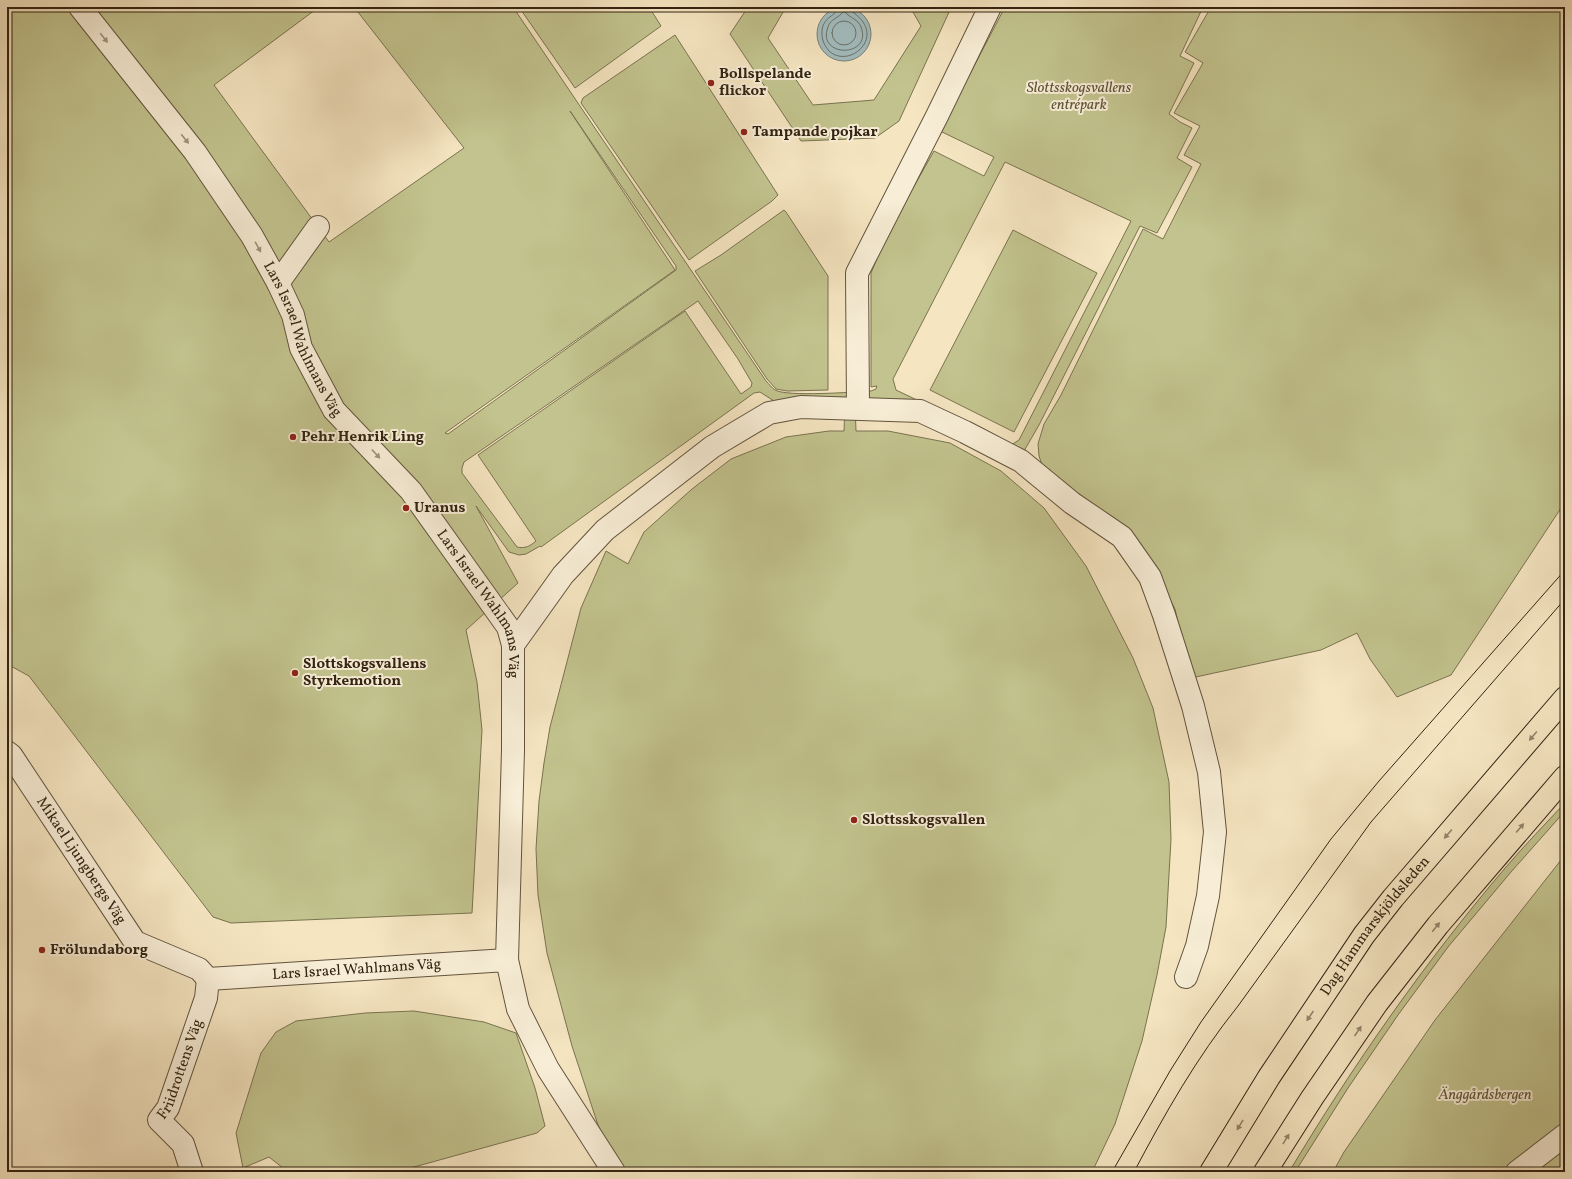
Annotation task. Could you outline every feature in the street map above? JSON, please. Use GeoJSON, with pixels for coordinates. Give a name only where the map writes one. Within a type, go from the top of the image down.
{"type":"FeatureCollection","features":[{"type":"Feature","properties":{"kind":"main road","name":"Dag Hammarskjöldsleden"},"geometry":{"type":"LineString","coordinates":[[1211,1172],[1269,1077],[1364,935],[1393,898],[1565,698]]}},
{"type":"Feature","properties":{"kind":"main road"},"geometry":{"type":"LineString","coordinates":[[1265,1172],[1312,1098],[1377,1003],[1438,925],[1565,777]]}},
{"type":"Feature","properties":{"kind":"street","name":"Lars Israel Wahlmans Väg"},"geometry":{"type":"LineString","coordinates":[[80,7],[195,152],[252,236],[278,283],[293,315],[301,348],[334,410],[410,491],[508,627],[513,645],[513,750],[506,960],[518,1009],[548,1069],[614,1172]]}},
{"type":"Feature","properties":{"kind":"street"},"geometry":{"type":"LineString","coordinates":[[858,408],[857,273],[934,122],[990,7]]}},
{"type":"Feature","properties":{"kind":"street"},"geometry":{"type":"LineString","coordinates":[[278,283],[318,227]]}},
{"type":"Feature","properties":{"kind":"street"},"geometry":{"type":"LineString","coordinates":[[513,645],[563,575],[605,530],[712,447],[769,413],[801,407],[920,411],[965,432],[1021,462],[1072,503],[1122,537],[1150,577],[1194,706],[1209,772],[1215,832],[1208,896],[1197,946],[1186,977]]}},
{"type":"Feature","properties":{"kind":"street","name":"Mikael Ljungbergs Väg"},"geometry":{"type":"LineString","coordinates":[[7,752],[11,755],[135,942],[199,969],[208,978]]}},
{"type":"Feature","properties":{"kind":"street","name":"Lars Israel Wahlmans Väg"},"geometry":{"type":"LineString","coordinates":[[208,978],[506,960]]}},
{"type":"Feature","properties":{"kind":"street","name":"Friidrottens Väg"},"geometry":{"type":"LineString","coordinates":[[192,1172],[183,1144],[159,1120],[168,1108],[206,998],[208,978]]}},
{"type":"Feature","properties":{"kind":"street"},"geometry":{"type":"LineString","coordinates":[[1518,1172],[1565,1135]]}},
{"type":"Feature","properties":{"kind":"green space","name":"Slottsskogsvallens entrépark"},"geometry":{"type":"Polygon","coordinates":[[[7,7],[319,7],[214,85],[329,242],[464,148],[354,7],[513,7],[766,381],[775,390],[806,394],[871,391],[876,389],[877,386],[871,387],[871,273],[888,232],[934,151],[984,176],[994,157],[940,131],[1005,7],[1203,7],[1180,56],[1194,63],[1169,114],[1192,128],[1177,158],[1192,167],[1157,233],[1140,226],[1039,425],[1024,451],[900,404],[855,404],[856,431],[888,431],[950,443],[1001,471],[1044,508],[1086,566],[1133,658],[1153,708],[1169,782],[1171,839],[1166,927],[1142,1041],[1115,1124],[1092,1172],[621,1172],[598,1125],[572,1046],[547,953],[538,895],[536,849],[539,801],[550,727],[581,608],[606,551],[628,564],[644,532],[692,489],[731,459],[786,437],[829,431],[844,431],[845,404],[777,403],[760,392],[754,393],[541,547],[540,546],[526,554],[519,555],[509,552],[476,506],[518,583],[466,630],[477,682],[482,730],[472,913],[231,923],[213,917],[29,676],[7,664],[7,7]],[[570,111],[675,270],[445,433],[448,434],[676,270],[676,266],[570,111]],[[1005,162],[893,379],[896,390],[1011,445],[1019,440],[1131,221],[1005,162]],[[698,301],[464,462],[462,473],[517,547],[520,548],[529,546],[536,541],[478,455],[685,311],[741,394],[751,387],[752,383],[738,359],[698,301]]]}},
{"type":"Feature","properties":{"kind":"green space"},"geometry":{"type":"Polygon","coordinates":[[[519,7],[649,7],[661,26],[575,88],[519,7]]]}},
{"type":"Feature","properties":{"kind":"green space"},"geometry":{"type":"Polygon","coordinates":[[[748,7],[786,7],[768,38],[813,105],[874,100],[921,26],[910,7],[948,7],[950,10],[899,121],[875,138],[801,141],[730,34],[748,7]]]}},
{"type":"Feature","properties":{"kind":"green space"},"geometry":{"type":"Polygon","coordinates":[[[1211,7],[1565,7],[1565,502],[1451,675],[1397,697],[1370,659],[1357,633],[1321,650],[1191,678],[1175,609],[1148,557],[1095,508],[1042,465],[1039,456],[1038,444],[1044,424],[1061,395],[1143,229],[1163,239],[1201,164],[1184,155],[1200,126],[1174,113],[1203,63],[1185,52],[1211,7]]]}},
{"type":"Feature","properties":{"kind":"green space"},"geometry":{"type":"Polygon","coordinates":[[[675,35],[778,195],[772,201],[689,260],[581,103],[583,98],[675,35]]]}},
{"type":"Feature","properties":{"kind":"green space"},"geometry":{"type":"Polygon","coordinates":[[[784,210],[828,276],[828,390],[787,391],[776,389],[767,379],[695,271],[721,255],[784,210]]]}},
{"type":"Feature","properties":{"kind":"green space"},"geometry":{"type":"Polygon","coordinates":[[[1013,230],[1097,273],[1014,432],[930,390],[1013,230]]]}},
{"type":"Feature","properties":{"kind":"green space"},"geometry":{"type":"Polygon","coordinates":[[[1565,803],[1565,811],[1448,947],[1398,1015],[1348,1088],[1295,1172],[1289,1172],[1313,1132],[1364,1054],[1419,977],[1506,867],[1565,803]]]}},
{"type":"Feature","properties":{"kind":"green space","name":"Änggårdsbergen"},"geometry":{"type":"Polygon","coordinates":[[[1565,855],[1565,1172],[1333,1172],[1344,1152],[1435,1020],[1565,855]]]}},
{"type":"Feature","properties":{"kind":"green space"},"geometry":{"type":"Polygon","coordinates":[[[414,1011],[484,1022],[516,1033],[535,1088],[545,1126],[537,1133],[396,1172],[288,1172],[269,1157],[243,1168],[236,1133],[261,1053],[276,1032],[296,1021],[365,1013],[414,1011]]]}},
{"type":"Feature","properties":{"kind":"water"},"geometry":{"type":"Polygon","coordinates":[[[844,7],[854,9],[863,15],[869,24],[871,34],[869,44],[863,53],[854,59],[844,61],[834,59],[825,53],[819,44],[817,34],[819,24],[825,15],[834,9],[844,7]]]}},
{"type":"Feature","properties":{"kind":"tram line"},"geometry":{"type":"LineString","coordinates":[[1112,1172],[1170,1071],[1201,1022],[1331,839],[1379,781],[1565,570]]}},
{"type":"Feature","properties":{"kind":"tram line"},"geometry":{"type":"LineString","coordinates":[[1134,1172],[1169,1108],[1209,1045],[1371,822],[1565,599]]}},
{"type":"Feature","properties":{"kind":"place","name":"Bollspelande flickor"},"geometry":{"type":"Point","coordinates":[711,83]}},
{"type":"Feature","properties":{"kind":"place","name":"Tampande pojkar"},"geometry":{"type":"Point","coordinates":[744,132]}},
{"type":"Feature","properties":{"kind":"place","name":"Pehr Henrik Ling"},"geometry":{"type":"Point","coordinates":[293,437]}},
{"type":"Feature","properties":{"kind":"place","name":"Uranus"},"geometry":{"type":"Point","coordinates":[406,508]}},
{"type":"Feature","properties":{"kind":"place","name":"Slottskogsvallens Styrkemotion"},"geometry":{"type":"Point","coordinates":[295,673]}},
{"type":"Feature","properties":{"kind":"place","name":"Slottsskogsvallen"},"geometry":{"type":"Point","coordinates":[854,820]}},
{"type":"Feature","properties":{"kind":"place","name":"Frölundaborg"},"geometry":{"type":"Point","coordinates":[42,950]}}]}
